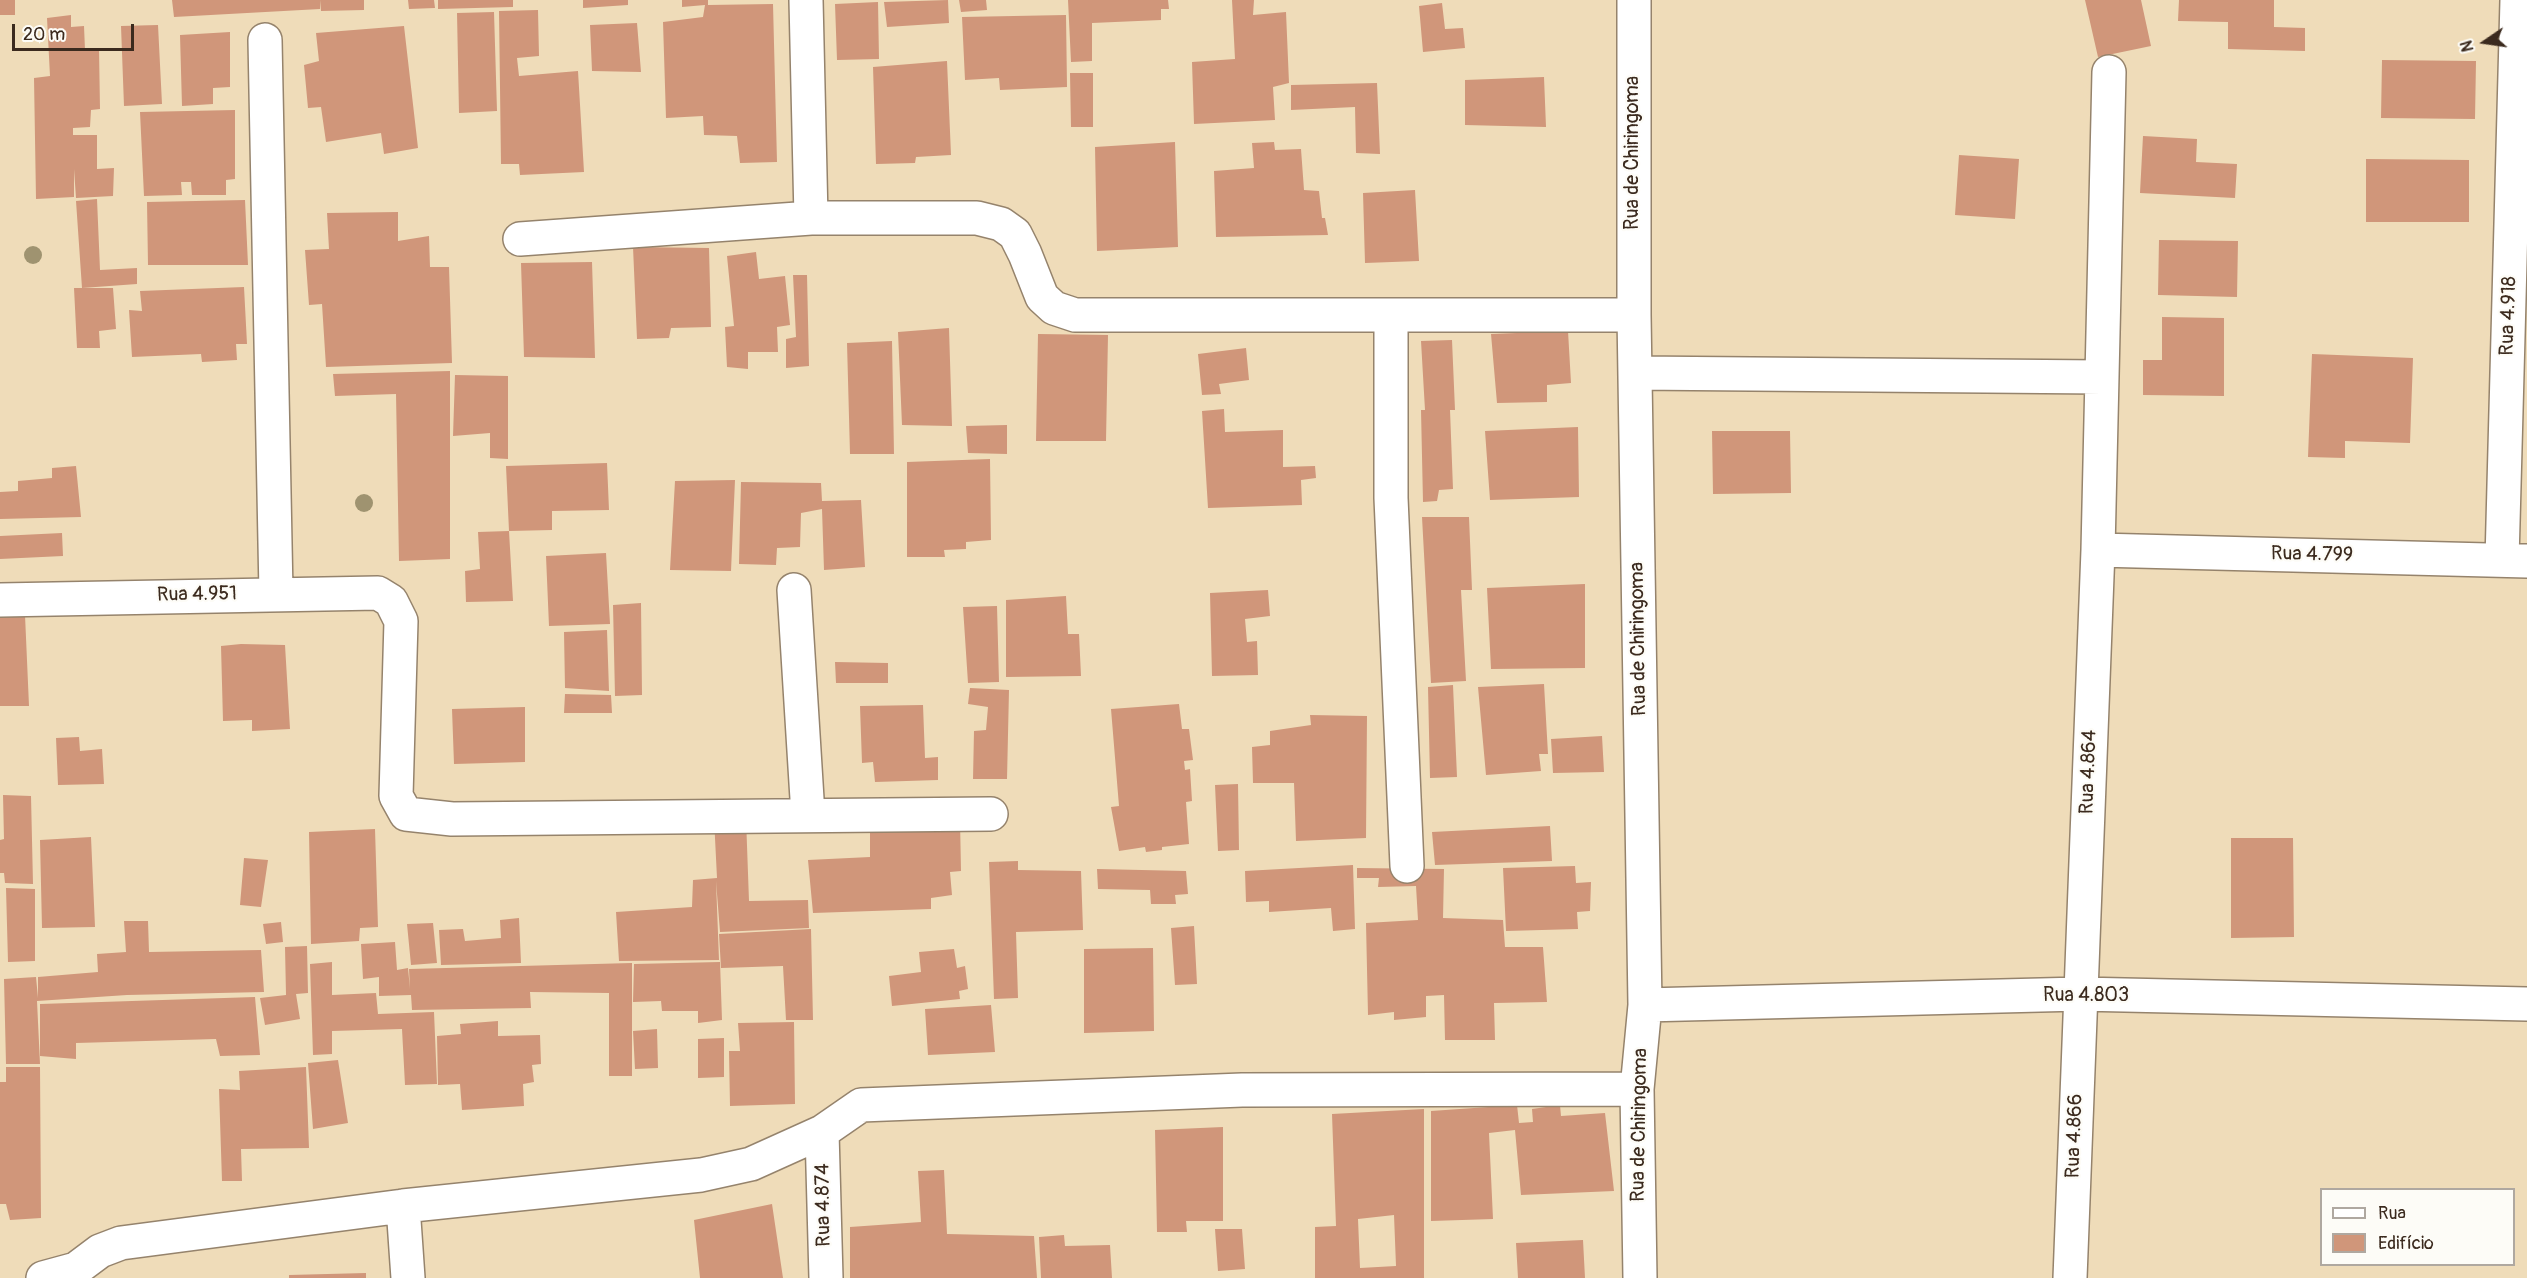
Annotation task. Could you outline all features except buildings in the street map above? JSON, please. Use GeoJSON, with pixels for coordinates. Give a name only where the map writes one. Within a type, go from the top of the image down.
{"type":"FeatureCollection","features":[{"type":"Feature","properties":{"kind":"street"},"geometry":{"type":"LineString","coordinates":[[806,0],[811,218]]}},
{"type":"Feature","properties":{"kind":"street","name":"Rua de Chiringoma"},"geometry":{"type":"LineString","coordinates":[[1634,0],[1634,315],[1645,1005],[1637,1089],[1640,1278]]}},
{"type":"Feature","properties":{"kind":"street","name":"Rua 4.918"},"geometry":{"type":"LineString","coordinates":[[2515,560],[2517,0]]}},
{"type":"Feature","properties":{"kind":"street"},"geometry":{"type":"LineString","coordinates":[[264,40],[276,593]]}},
{"type":"Feature","properties":{"kind":"street","name":"Rua 4.864"},"geometry":{"type":"LineString","coordinates":[[2080,994],[2098,550],[2109,72]]}},
{"type":"Feature","properties":{"kind":"street"},"geometry":{"type":"LineString","coordinates":[[520,239],[811,218],[977,218],[1001,224],[1015,234],[1042,297],[1054,308],[1074,315],[1634,315]]}},
{"type":"Feature","properties":{"kind":"street"},"geometry":{"type":"LineString","coordinates":[[1390,315],[1391,498],[1407,866]]}},
{"type":"Feature","properties":{"kind":"street"},"geometry":{"type":"LineString","coordinates":[[1635,372],[2102,377]]}},
{"type":"Feature","properties":{"kind":"street","name":"Rua 4.799"},"geometry":{"type":"LineString","coordinates":[[2098,550],[2515,560]]}},
{"type":"Feature","properties":{"kind":"street"},"geometry":{"type":"LineString","coordinates":[[794,590],[808,815],[991,814]]}},
{"type":"Feature","properties":{"kind":"street","name":"Rua 4.951"},"geometry":{"type":"LineString","coordinates":[[0,600],[372,591],[391,601],[401,621],[396,796],[406,814],[452,819],[808,815]]}},
{"type":"Feature","properties":{"kind":"street","name":"Rua 4.803"},"geometry":{"type":"LineString","coordinates":[[1645,1005],[2080,994],[2527,1004]]}},
{"type":"Feature","properties":{"kind":"street","name":"Rua 4.866"},"geometry":{"type":"LineString","coordinates":[[2070,1278],[2080,994]]}},
{"type":"Feature","properties":{"kind":"street"},"geometry":{"type":"LineString","coordinates":[[43,1278],[76,1269],[100,1251],[121,1244],[403,1206],[701,1175],[751,1164],[822,1132],[861,1105],[1242,1089],[1637,1089]]}},
{"type":"Feature","properties":{"kind":"street","name":"Rua 4.874"},"geometry":{"type":"LineString","coordinates":[[822,1132],[826,1278]]}},
{"type":"Feature","properties":{"kind":"street"},"geometry":{"type":"LineString","coordinates":[[403,1206],[408,1278]]}}]}
